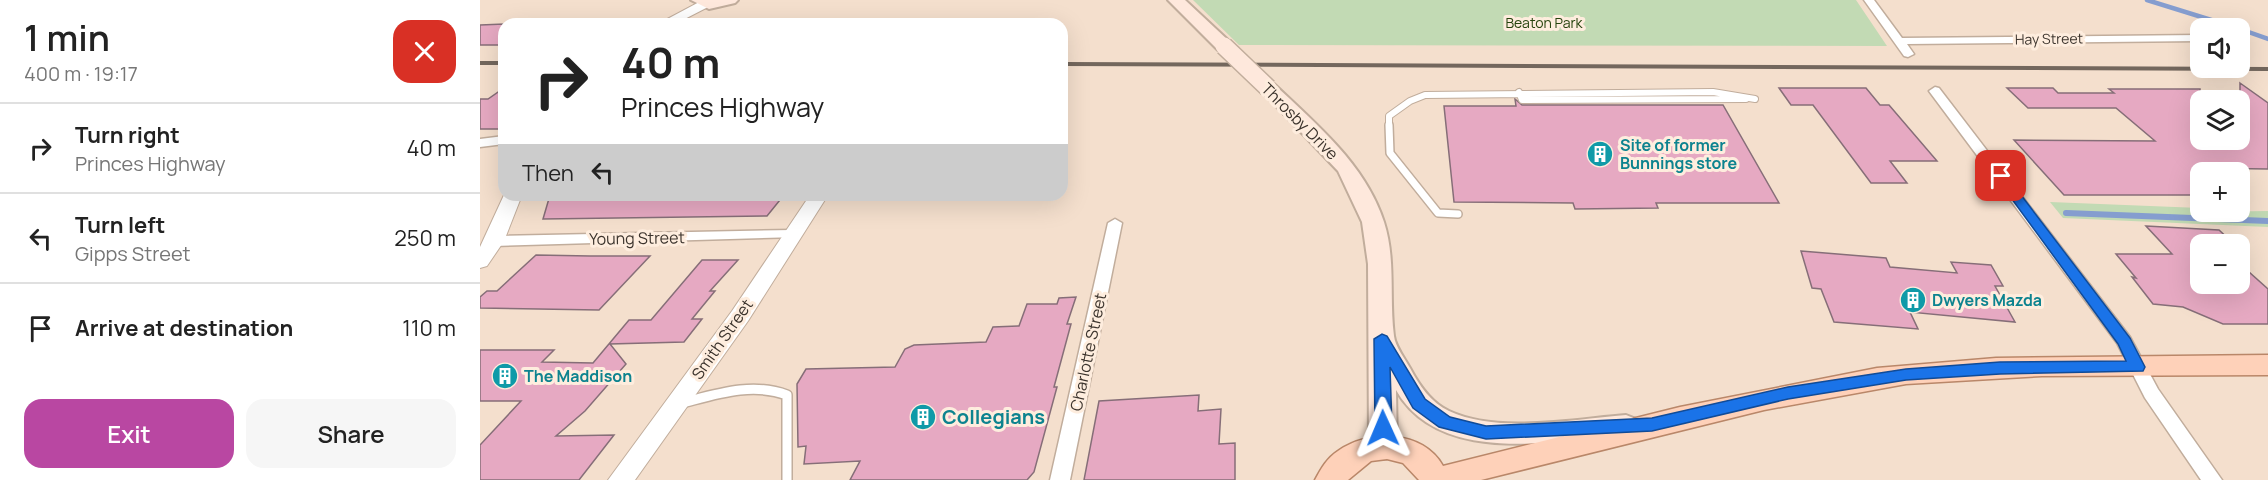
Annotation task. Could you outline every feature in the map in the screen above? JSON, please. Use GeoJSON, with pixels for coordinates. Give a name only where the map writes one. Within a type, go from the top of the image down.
{"type":"FeatureCollection","features":[{"type":"Feature","properties":{"kind":"main road"},"geometry":{"type":"LineString","coordinates":[[701,2],[730,0]]}},
{"type":"Feature","properties":{"kind":"main road","name":"Throsby Drive"},"geometry":{"type":"LineString","coordinates":[[1176,0],[1332,150],[1348,170],[1373,222],[1380,264],[1383,448]]}},
{"type":"Feature","properties":{"kind":"main road"},"geometry":{"type":"LineString","coordinates":[[1382,339],[1419,403],[1437,418],[1460,428],[1486,432],[1520,432],[1652,424]]}},
{"type":"Feature","properties":{"kind":"main road"},"geometry":{"type":"LineString","coordinates":[[1331,480],[1339,466],[1353,455],[1383,448],[1410,454],[1424,463],[1437,480],[1489,464],[1788,393],[1906,375],[1996,368],[2268,365]]}},
{"type":"Feature","properties":{"kind":"street"},"geometry":{"type":"LineString","coordinates":[[1869,0],[1908,54]]}},
{"type":"Feature","properties":{"kind":"street"},"geometry":{"type":"LineString","coordinates":[[675,18],[701,2]]}},
{"type":"Feature","properties":{"kind":"street","name":"Hay Street"},"geometry":{"type":"LineString","coordinates":[[1898,40],[2190,38]]}},
{"type":"Feature","properties":{"kind":"street"},"geometry":{"type":"LineString","coordinates":[[1935,91],[2124,342],[2151,393],[2212,480]]}},
{"type":"Feature","properties":{"kind":"street"},"geometry":{"type":"LineString","coordinates":[[480,144],[498,141]]}},
{"type":"Feature","properties":{"kind":"street"},"geometry":{"type":"LineString","coordinates":[[480,144],[498,146]]}},
{"type":"Feature","properties":{"kind":"street"},"geometry":{"type":"LineString","coordinates":[[480,262],[487,241],[510,201]]}},
{"type":"Feature","properties":{"kind":"street","name":"Smith Street"},"geometry":{"type":"LineString","coordinates":[[621,480],[740,316],[815,201]]}},
{"type":"Feature","properties":{"kind":"street","name":"Charlotte Street"},"geometry":{"type":"LineString","coordinates":[[1060,480],[1115,223]]}},
{"type":"Feature","properties":{"kind":"street","name":"Young Street"},"geometry":{"type":"LineString","coordinates":[[487,241],[794,234]]}},
{"type":"Feature","properties":{"kind":"lane"},"geometry":{"type":"LineString","coordinates":[[1458,214],[1437,213],[1390,153],[1389,116],[1410,101],[1425,95],[1519,92],[1713,92],[1755,99],[1522,100],[1519,92]]}},
{"type":"Feature","properties":{"kind":"lane"},"geometry":{"type":"LineString","coordinates":[[675,405],[756,388],[773,388],[787,395],[787,480]]}},
{"type":"Feature","properties":{"kind":"green space","name":"Beaton Park"},"geometry":{"type":"Polygon","coordinates":[[[1193,0],[1856,0],[1887,46],[1239,45],[1193,0]]]}},
{"type":"Feature","properties":{"kind":"green space"},"geometry":{"type":"Polygon","coordinates":[[[2050,202],[2190,208],[2190,222],[2250,222],[2250,211],[2268,211],[2268,227],[2063,218],[2050,202]]]}},
{"type":"Feature","properties":{"kind":"building"},"geometry":{"type":"Polygon","coordinates":[[[498,24],[498,45],[480,45],[480,25],[498,24]]]}},
{"type":"Feature","properties":{"kind":"building"},"geometry":{"type":"Polygon","coordinates":[[[2240,83],[2250,90],[2240,90],[2240,83]]]}},
{"type":"Feature","properties":{"kind":"building"},"geometry":{"type":"Polygon","coordinates":[[[1779,88],[1866,88],[1880,105],[1889,105],[1937,161],[1890,161],[1907,183],[1871,183],[1813,105],[1791,105],[1779,88]]]}},
{"type":"Feature","properties":{"kind":"building"},"geometry":{"type":"Polygon","coordinates":[[[2007,88],[2053,88],[2058,93],[2114,93],[2109,89],[2200,89],[2190,90],[2190,150],[2250,150],[2250,90],[2268,103],[2268,169],[2250,169],[2250,162],[2190,162],[2190,195],[2064,195],[2014,140],[2155,141],[2116,108],[2028,108],[2007,88]]]}},
{"type":"Feature","properties":{"kind":"building"},"geometry":{"type":"Polygon","coordinates":[[[498,92],[498,129],[480,129],[480,99],[488,99],[498,92]]]}},
{"type":"Feature","properties":{"kind":"building","name":"Site of former Bunnings store"},"geometry":{"type":"Polygon","coordinates":[[[1515,99],[1522,105],[1723,105],[1779,203],[1656,203],[1658,208],[1575,209],[1573,203],[1454,202],[1444,106],[1516,106],[1515,99]]]}},
{"type":"Feature","properties":{"kind":"building"},"geometry":{"type":"Polygon","coordinates":[[[548,201],[779,201],[767,216],[543,219],[548,201]]]}},
{"type":"Feature","properties":{"kind":"building"},"geometry":{"type":"Polygon","coordinates":[[[2146,226],[2219,230],[2223,234],[2190,234],[2190,294],[2250,294],[2250,273],[2268,289],[2268,324],[2223,324],[2183,307],[2153,304],[2132,277],[2136,278],[2116,254],[2172,254],[2146,226]]]}},
{"type":"Feature","properties":{"kind":"building","name":"Dwyers Mazda"},"geometry":{"type":"Polygon","coordinates":[[[1801,251],[1886,258],[1890,267],[1957,273],[1951,262],[1991,265],[2003,286],[1995,286],[2015,322],[1910,312],[1918,329],[1834,322],[1821,289],[1812,288],[1801,251]]]}},
{"type":"Feature","properties":{"kind":"building"},"geometry":{"type":"Polygon","coordinates":[[[536,255],[650,256],[599,310],[480,308],[480,297],[487,291],[497,291],[536,255]]]}},
{"type":"Feature","properties":{"kind":"building"},"geometry":{"type":"Polygon","coordinates":[[[702,260],[738,260],[710,291],[715,291],[692,319],[702,319],[684,342],[610,344],[626,364],[585,411],[556,436],[614,435],[579,480],[480,480],[480,445],[521,401],[480,401],[480,350],[554,350],[542,362],[593,363],[629,320],[651,320],[702,260]]]}},
{"type":"Feature","properties":{"kind":"building","name":"Collegians"},"geometry":{"type":"Polygon","coordinates":[[[1076,297],[1067,324],[1071,324],[1054,387],[1057,387],[1034,472],[1027,480],[850,480],[860,461],[804,464],[806,446],[798,447],[797,384],[806,369],[895,367],[905,349],[914,345],[986,342],[993,327],[1019,326],[1027,304],[1057,304],[1059,298],[1076,297]]]}},
{"type":"Feature","properties":{"kind":"building"},"geometry":{"type":"Polygon","coordinates":[[[1199,395],[1198,411],[1221,409],[1219,444],[1235,443],[1235,480],[1084,480],[1099,401],[1199,395]]]}},
{"type":"Feature","properties":{"kind":"waterway"},"geometry":{"type":"LineString","coordinates":[[2147,0],[2205,18]]}},
{"type":"Feature","properties":{"kind":"waterway"},"geometry":{"type":"LineString","coordinates":[[2250,33],[2268,39]]}},
{"type":"Feature","properties":{"kind":"waterway"},"geometry":{"type":"LineString","coordinates":[[2066,213],[2268,221]]}},
{"type":"Feature","properties":{"kind":"railway"},"geometry":{"type":"LineString","coordinates":[[480,63],[498,63]]}},
{"type":"Feature","properties":{"kind":"railway"},"geometry":{"type":"LineString","coordinates":[[1068,64],[2268,69]]}},
{"type":"Feature","properties":{"kind":"place","name":"Site of former Bunnings store"},"geometry":{"type":"Point","coordinates":[1600,154]}},
{"type":"Feature","properties":{"kind":"place","name":"Dwyers Mazda"},"geometry":{"type":"Point","coordinates":[1913,300]}},
{"type":"Feature","properties":{"kind":"place","name":"The Maddison"},"geometry":{"type":"Point","coordinates":[505,376]}},
{"type":"Feature","properties":{"kind":"place","name":"Collegians"},"geometry":{"type":"Point","coordinates":[923,417]}},
{"type":"Feature","properties":{"kind":"route"},"geometry":{"type":"LineString","coordinates":[[1383,428],[1382,339],[1419,403],[1445,423],[1472,431],[1486,432],[1652,424],[1788,393],[1906,375],[2000,368],[2137,367],[2127,346],[2001,176]]}}]}
